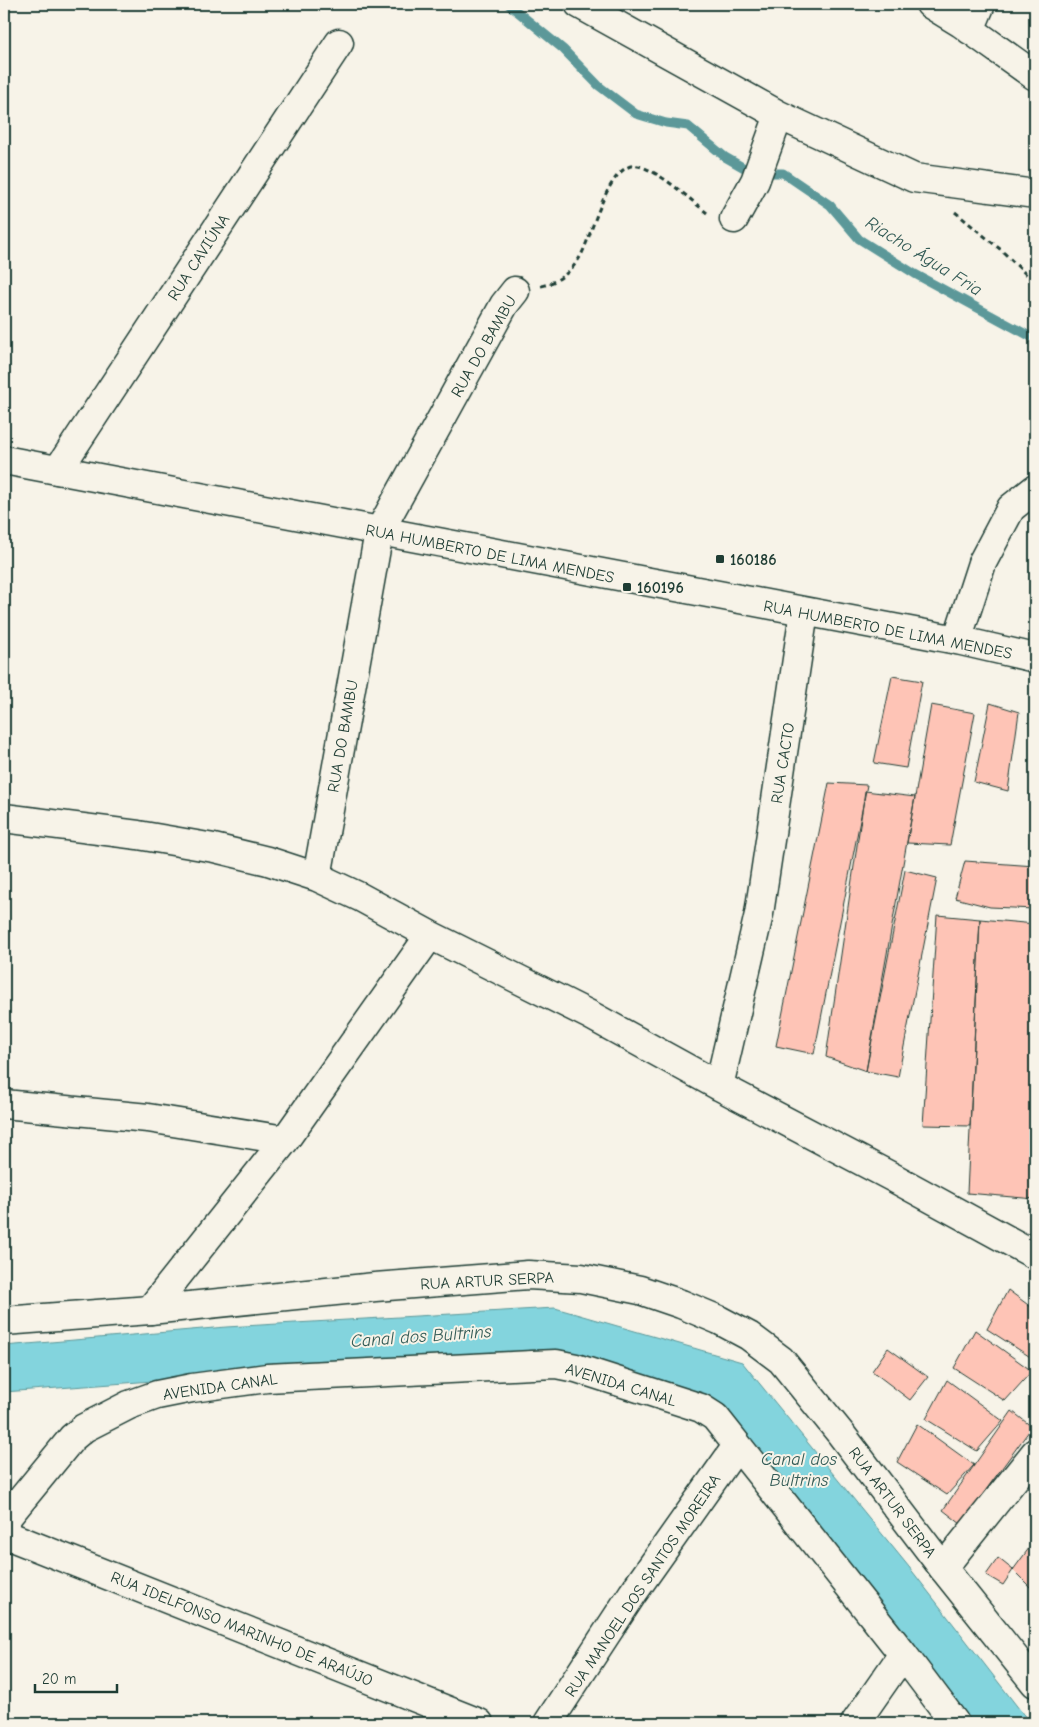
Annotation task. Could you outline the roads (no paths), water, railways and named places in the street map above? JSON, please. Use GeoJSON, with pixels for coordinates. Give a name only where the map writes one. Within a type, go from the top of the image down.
{"type":"FeatureCollection","features":[{"type":"Feature","properties":{"kind":"street"},"geometry":{"type":"LineString","coordinates":[[579,4],[779,116],[914,178],[1035,194]]}},
{"type":"Feature","properties":{"kind":"street"},"geometry":{"type":"LineString","coordinates":[[930,4],[1035,76]]}},
{"type":"Feature","properties":{"kind":"street"},"geometry":{"type":"LineString","coordinates":[[970,30],[981,4]]}},
{"type":"Feature","properties":{"kind":"street","name":"RUA CAVIÚNA"},"geometry":{"type":"LineString","coordinates":[[58,470],[339,43]]}},
{"type":"Feature","properties":{"kind":"street"},"geometry":{"type":"LineString","coordinates":[[734,220],[755,182],[763,155],[779,116]]}},
{"type":"Feature","properties":{"kind":"street","name":"RUA DO BAMBU"},"geometry":{"type":"LineString","coordinates":[[317,876],[379,532],[504,304],[514,291]]}},
{"type":"Feature","properties":{"kind":"street","name":"RUA HUMBERTO DE LIMA MENDES"},"geometry":{"type":"LineString","coordinates":[[4,460],[957,640],[1035,658]]}},
{"type":"Feature","properties":{"kind":"street"},"geometry":{"type":"LineString","coordinates":[[957,640],[982,563],[1011,508],[1035,489]]}},
{"type":"Feature","properties":{"kind":"street","name":"RUA CACTO"},"geometry":{"type":"LineString","coordinates":[[719,1086],[759,914],[804,612]]}},
{"type":"Feature","properties":{"kind":"street"},"geometry":{"type":"LineString","coordinates":[[4,818],[138,835],[214,848],[268,860],[317,876],[430,936],[590,1015],[1035,1255]]}},
{"type":"Feature","properties":{"kind":"street"},"geometry":{"type":"LineString","coordinates":[[150,1310],[285,1140],[430,936]]}},
{"type":"Feature","properties":{"kind":"street"},"geometry":{"type":"LineString","coordinates":[[4,1104],[148,1118],[285,1140]]}},
{"type":"Feature","properties":{"kind":"street","name":"RUA ARTUR SERPA"},"geometry":{"type":"LineString","coordinates":[[4,1320],[150,1310],[375,1287],[528,1275],[600,1281],[665,1298],[719,1320],[749,1336],[781,1360],[842,1434],[943,1568],[1035,1683]]}},
{"type":"Feature","properties":{"kind":"street","name":"AVENIDA CANAL"},"geometry":{"type":"LineString","coordinates":[[4,1521],[72,1438],[84,1428],[112,1412],[157,1395],[267,1378],[556,1364],[576,1368],[701,1408],[714,1417],[903,1654],[955,1723]]}},
{"type":"Feature","properties":{"kind":"street","name":"RUA MANOEL DOS SANTOS MOREIRA"},"geometry":{"type":"LineString","coordinates":[[548,1723],[633,1593],[737,1446]]}},
{"type":"Feature","properties":{"kind":"street"},"geometry":{"type":"LineString","coordinates":[[943,1568],[1035,1453]]}},
{"type":"Feature","properties":{"kind":"street","name":"RUA IDELFONSO MARINHO DE ARAÚJO"},"geometry":{"type":"LineString","coordinates":[[4,1534],[479,1723]]}},
{"type":"Feature","properties":{"kind":"street"},"geometry":{"type":"LineString","coordinates":[[855,1723],[903,1654]]}},
{"type":"Feature","properties":{"kind":"water","name":"Canal dos Bultrins"},"geometry":{"type":"Polygon","coordinates":[[[555,1308],[742,1362],[909,1567],[1030,1723],[971,1723],[895,1625],[713,1402],[557,1351],[4,1392],[4,1346],[226,1327],[555,1308]]]}},
{"type":"Feature","properties":{"kind":"waterway","name":"Riacho Água Fria"},"geometry":{"type":"LineString","coordinates":[[508,4],[563,49],[599,86],[636,114],[666,123],[688,126],[725,157],[753,173],[783,173],[830,205],[859,239],[915,274],[1035,339]]}},
{"type":"Feature","properties":{"kind":"place","name":"160186"},"geometry":{"type":"Point","coordinates":[720,559]}},
{"type":"Feature","properties":{"kind":"place","name":"160196"},"geometry":{"type":"Point","coordinates":[627,587]}}]}
